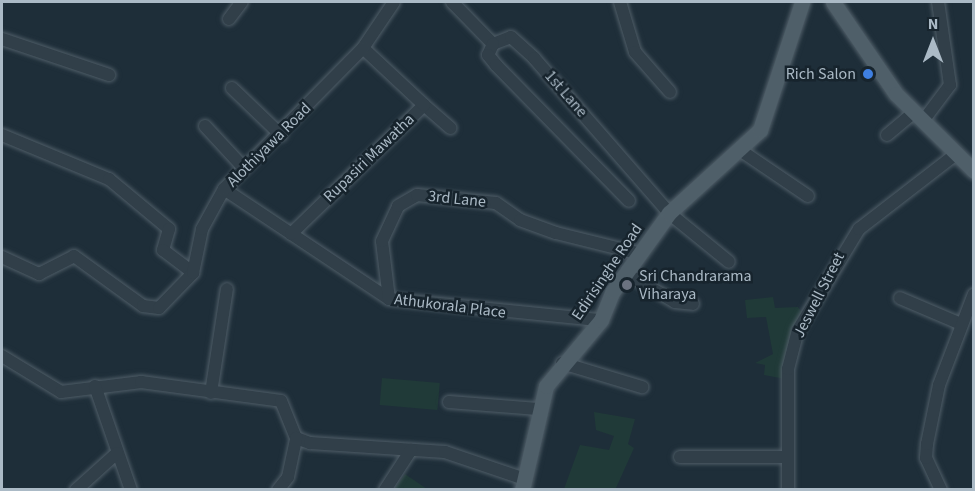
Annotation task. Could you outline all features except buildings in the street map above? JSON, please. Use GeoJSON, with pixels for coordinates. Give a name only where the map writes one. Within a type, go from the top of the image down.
{"type":"FeatureCollection","features":[{"type":"Feature","properties":{"kind":"main road","name":"Edirisinghe Road"},"geometry":{"type":"LineString","coordinates":[[522,484],[538,409],[562,363],[601,320],[625,273],[669,213],[713,167],[740,150],[760,130],[774,101],[802,2]]}},
{"type":"Feature","properties":{"kind":"main road"},"geometry":{"type":"LineString","coordinates":[[833,2],[871,62],[918,117],[973,171]]}},
{"type":"Feature","properties":{"kind":"street"},"geometry":{"type":"LineString","coordinates":[[229,19],[242,2]]}},
{"type":"Feature","properties":{"kind":"street"},"geometry":{"type":"LineString","coordinates":[[363,48],[394,2]]}},
{"type":"Feature","properties":{"kind":"street"},"geometry":{"type":"LineString","coordinates":[[452,2],[493,44],[488,55],[496,66],[629,201]]}},
{"type":"Feature","properties":{"kind":"street"},"geometry":{"type":"LineString","coordinates":[[620,2],[635,51],[670,92]]}},
{"type":"Feature","properties":{"kind":"street"},"geometry":{"type":"LineString","coordinates":[[887,135],[918,117],[950,85],[938,2]]}},
{"type":"Feature","properties":{"kind":"street","name":"1st Lane"},"geometry":{"type":"LineString","coordinates":[[493,44],[511,37],[534,58],[669,213]]}},
{"type":"Feature","properties":{"kind":"street"},"geometry":{"type":"LineString","coordinates":[[2,39],[109,75]]}},
{"type":"Feature","properties":{"kind":"street","name":"Rupasiri Mawatha"},"geometry":{"type":"LineString","coordinates":[[291,234],[424,105],[363,48]]}},
{"type":"Feature","properties":{"kind":"street","name":"Alothiyawa Road"},"geometry":{"type":"LineString","coordinates":[[193,273],[202,229],[224,189],[243,167],[281,135],[363,48]]}},
{"type":"Feature","properties":{"kind":"street"},"geometry":{"type":"LineString","coordinates":[[232,88],[281,135]]}},
{"type":"Feature","properties":{"kind":"street"},"geometry":{"type":"LineString","coordinates":[[424,105],[450,128]]}},
{"type":"Feature","properties":{"kind":"street"},"geometry":{"type":"LineString","coordinates":[[205,126],[243,167]]}},
{"type":"Feature","properties":{"kind":"street"},"geometry":{"type":"LineString","coordinates":[[2,135],[109,179],[169,229],[163,250],[193,273],[154,310],[74,256],[39,274],[2,257]]}},
{"type":"Feature","properties":{"kind":"street"},"geometry":{"type":"LineString","coordinates":[[740,150],[808,196]]}},
{"type":"Feature","properties":{"kind":"street","name":"Jeswell Street"},"geometry":{"type":"LineString","coordinates":[[788,489],[788,369],[798,330],[839,254],[859,228],[956,154]]}},
{"type":"Feature","properties":{"kind":"street","name":"Athukorala Place"},"geometry":{"type":"LineString","coordinates":[[224,189],[389,299],[601,320]]}},
{"type":"Feature","properties":{"kind":"street","name":"3rd Lane"},"geometry":{"type":"LineString","coordinates":[[389,299],[382,241],[398,206],[417,195],[496,203],[520,220],[556,233],[641,254]]}},
{"type":"Feature","properties":{"kind":"street"},"geometry":{"type":"LineString","coordinates":[[669,213],[729,262]]}},
{"type":"Feature","properties":{"kind":"street"},"geometry":{"type":"LineString","coordinates":[[625,273],[675,302],[693,304]]}},
{"type":"Feature","properties":{"kind":"street"},"geometry":{"type":"LineString","coordinates":[[211,393],[227,289]]}},
{"type":"Feature","properties":{"kind":"street"},"geometry":{"type":"LineString","coordinates":[[941,489],[926,458],[927,444],[939,385],[974,294]]}},
{"type":"Feature","properties":{"kind":"street"},"geometry":{"type":"LineString","coordinates":[[900,298],[961,324]]}},
{"type":"Feature","properties":{"kind":"street"},"geometry":{"type":"LineString","coordinates":[[2,356],[61,392],[141,382],[211,393],[281,400],[296,438],[288,477],[278,489]]}},
{"type":"Feature","properties":{"kind":"street"},"geometry":{"type":"LineString","coordinates":[[562,363],[642,387]]}},
{"type":"Feature","properties":{"kind":"street"},"geometry":{"type":"LineString","coordinates":[[95,386],[131,489]]}},
{"type":"Feature","properties":{"kind":"street"},"geometry":{"type":"LineString","coordinates":[[448,402],[538,409]]}},
{"type":"Feature","properties":{"kind":"street"},"geometry":{"type":"LineString","coordinates":[[296,438],[445,452],[522,484]]}},
{"type":"Feature","properties":{"kind":"street"},"geometry":{"type":"LineString","coordinates":[[385,489],[411,450]]}},
{"type":"Feature","properties":{"kind":"street"},"geometry":{"type":"LineString","coordinates":[[76,489],[117,453]]}},
{"type":"Feature","properties":{"kind":"street"},"geometry":{"type":"LineString","coordinates":[[680,457],[788,457]]}},
{"type":"Feature","properties":{"kind":"green space"},"geometry":{"type":"Polygon","coordinates":[[[773,297],[775,308],[798,307],[803,314],[785,379],[764,375],[765,365],[755,363],[773,354],[766,317],[747,318],[745,300],[773,297]]]}},
{"type":"Feature","properties":{"kind":"green space"},"geometry":{"type":"Polygon","coordinates":[[[382,378],[440,383],[437,410],[380,405],[382,378]]]}},
{"type":"Feature","properties":{"kind":"green space"},"geometry":{"type":"Polygon","coordinates":[[[594,412],[635,419],[628,444],[634,448],[616,488],[564,489],[580,445],[609,450],[614,436],[596,430],[594,412]]]}},
{"type":"Feature","properties":{"kind":"green space"},"geometry":{"type":"Polygon","coordinates":[[[405,474],[427,489],[394,489],[405,474]]]}},
{"type":"Feature","properties":{"kind":"place","name":"Rich Salon"},"geometry":{"type":"Point","coordinates":[868,74]}},
{"type":"Feature","properties":{"kind":"place","name":"Sri Chandrarama Viharaya"},"geometry":{"type":"Point","coordinates":[627,285]}}]}
